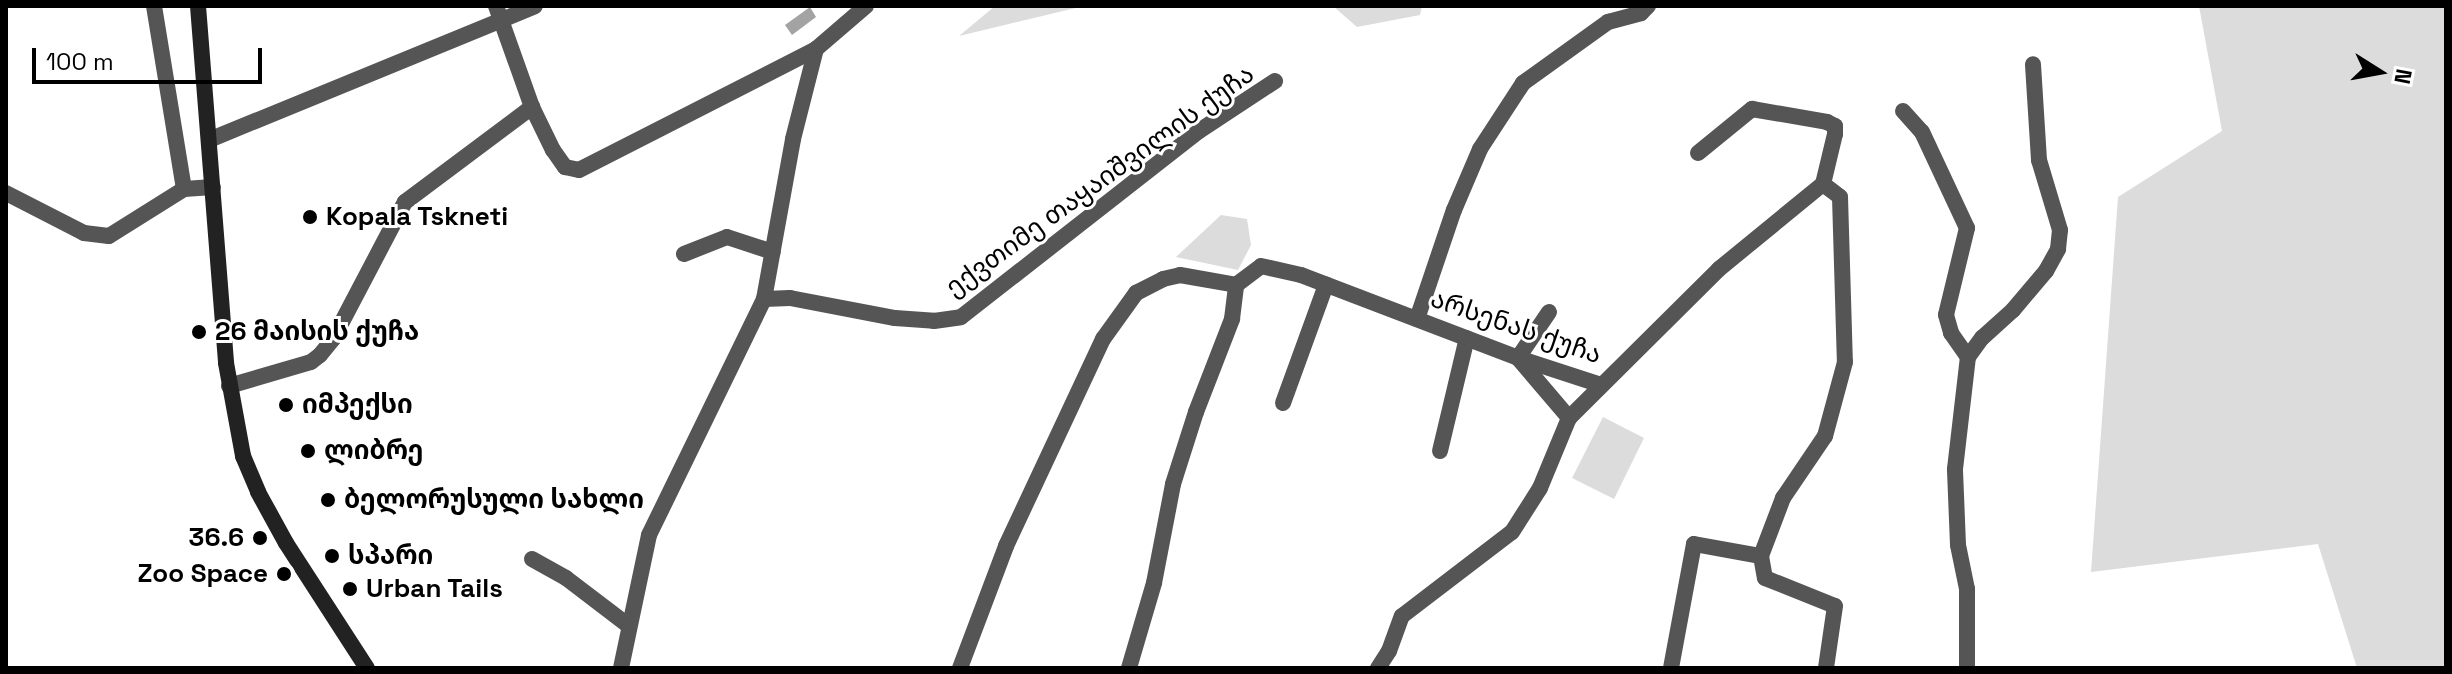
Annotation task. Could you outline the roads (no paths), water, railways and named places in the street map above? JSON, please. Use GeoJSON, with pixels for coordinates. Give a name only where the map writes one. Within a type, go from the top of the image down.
{"type":"FeatureCollection","features":[{"type":"Feature","properties":{"kind":"main road"},"geometry":{"type":"LineString","coordinates":[[198,6],[229,386],[243,456],[258,492],[318,596],[367,668]]}},
{"type":"Feature","properties":{"kind":"street"},"geometry":{"type":"LineString","coordinates":[[154,6],[184,189]]}},
{"type":"Feature","properties":{"kind":"street"},"geometry":{"type":"LineString","coordinates":[[209,140],[498,13],[535,6]]}},
{"type":"Feature","properties":{"kind":"street"},"geometry":{"type":"LineString","coordinates":[[498,13],[532,107],[565,167],[579,170],[816,49],[866,6]]}},
{"type":"Feature","properties":{"kind":"street"},"geometry":{"type":"LineString","coordinates":[[1417,319],[1454,210],[1480,149],[1523,83],[1608,22],[1641,13],[1648,6]]}},
{"type":"Feature","properties":{"kind":"street"},"geometry":{"type":"LineString","coordinates":[[621,668],[649,535],[764,299],[793,139],[816,49]]}},
{"type":"Feature","properties":{"kind":"street"},"geometry":{"type":"LineString","coordinates":[[1967,668],[1967,589],[1958,545],[1955,469],[1968,357],[2046,271],[2058,249],[2060,230],[2039,160],[2033,64]]}},
{"type":"Feature","properties":{"kind":"street","name":"ექვთიმე თაყაიშვილის ქუჩა"},"geometry":{"type":"LineString","coordinates":[[764,299],[790,298],[895,318],[934,321],[961,317],[1199,131],[1275,81]]}},
{"type":"Feature","properties":{"kind":"street"},"geometry":{"type":"LineString","coordinates":[[229,386],[311,362],[320,355],[333,339],[405,202],[532,107]]}},
{"type":"Feature","properties":{"kind":"street"},"geometry":{"type":"LineString","coordinates":[[1698,153],[1752,109],[1835,126],[1823,184],[1840,197],[1845,362],[1825,436],[1783,498],[1761,556],[1765,578],[1835,606],[1826,668]]}},
{"type":"Feature","properties":{"kind":"street"},"geometry":{"type":"LineString","coordinates":[[1903,111],[1922,132],[1967,228],[1946,315],[1951,333],[1968,357]]}},
{"type":"Feature","properties":{"kind":"street","name":"არსენას ქუჩა"},"geometry":{"type":"LineString","coordinates":[[1236,285],[1261,266],[1326,285],[1518,358],[1601,385],[1719,269],[1823,184]]}},
{"type":"Feature","properties":{"kind":"street"},"geometry":{"type":"LineString","coordinates":[[6,193],[84,233],[109,236],[184,189],[213,187]]}},
{"type":"Feature","properties":{"kind":"street"},"geometry":{"type":"LineString","coordinates":[[684,254],[727,237],[773,252]]}},
{"type":"Feature","properties":{"kind":"street"},"geometry":{"type":"LineString","coordinates":[[960,668],[1006,546],[1113,324],[1136,293],[1163,279],[1180,275],[1236,285],[1232,319],[1196,412],[1173,484],[1154,583],[1129,668]]}},
{"type":"Feature","properties":{"kind":"street"},"geometry":{"type":"LineString","coordinates":[[1283,403],[1326,285]]}},
{"type":"Feature","properties":{"kind":"street"},"geometry":{"type":"LineString","coordinates":[[1549,312],[1518,358],[1569,418]]}},
{"type":"Feature","properties":{"kind":"street"},"geometry":{"type":"LineString","coordinates":[[1440,451],[1467,338]]}},
{"type":"Feature","properties":{"kind":"street"},"geometry":{"type":"LineString","coordinates":[[1378,668],[1389,651],[1402,616],[1512,532],[1540,488],[1569,418],[1601,385]]}},
{"type":"Feature","properties":{"kind":"street"},"geometry":{"type":"LineString","coordinates":[[1671,668],[1694,544],[1761,556]]}},
{"type":"Feature","properties":{"kind":"street"},"geometry":{"type":"LineString","coordinates":[[532,559],[566,578],[629,626]]}},
{"type":"Feature","properties":{"kind":"place","name":"Kopala Tskneti"},"geometry":{"type":"Point","coordinates":[310,217]}},
{"type":"Feature","properties":{"kind":"place","name":"26 მაისის ქუჩა"},"geometry":{"type":"Point","coordinates":[199,332]}},
{"type":"Feature","properties":{"kind":"place","name":"იმპექსი"},"geometry":{"type":"Point","coordinates":[286,405]}},
{"type":"Feature","properties":{"kind":"place","name":"ლიბრე"},"geometry":{"type":"Point","coordinates":[308,451]}},
{"type":"Feature","properties":{"kind":"place","name":"ბელორუსული სახლი"},"geometry":{"type":"Point","coordinates":[328,500]}},
{"type":"Feature","properties":{"kind":"place","name":"36.6"},"geometry":{"type":"Point","coordinates":[260,538]}},
{"type":"Feature","properties":{"kind":"place","name":"სპარი"},"geometry":{"type":"Point","coordinates":[332,556]}},
{"type":"Feature","properties":{"kind":"place","name":"Zoo Space"},"geometry":{"type":"Point","coordinates":[284,574]}},
{"type":"Feature","properties":{"kind":"place","name":"Urban Tails"},"geometry":{"type":"Point","coordinates":[350,589]}}]}
